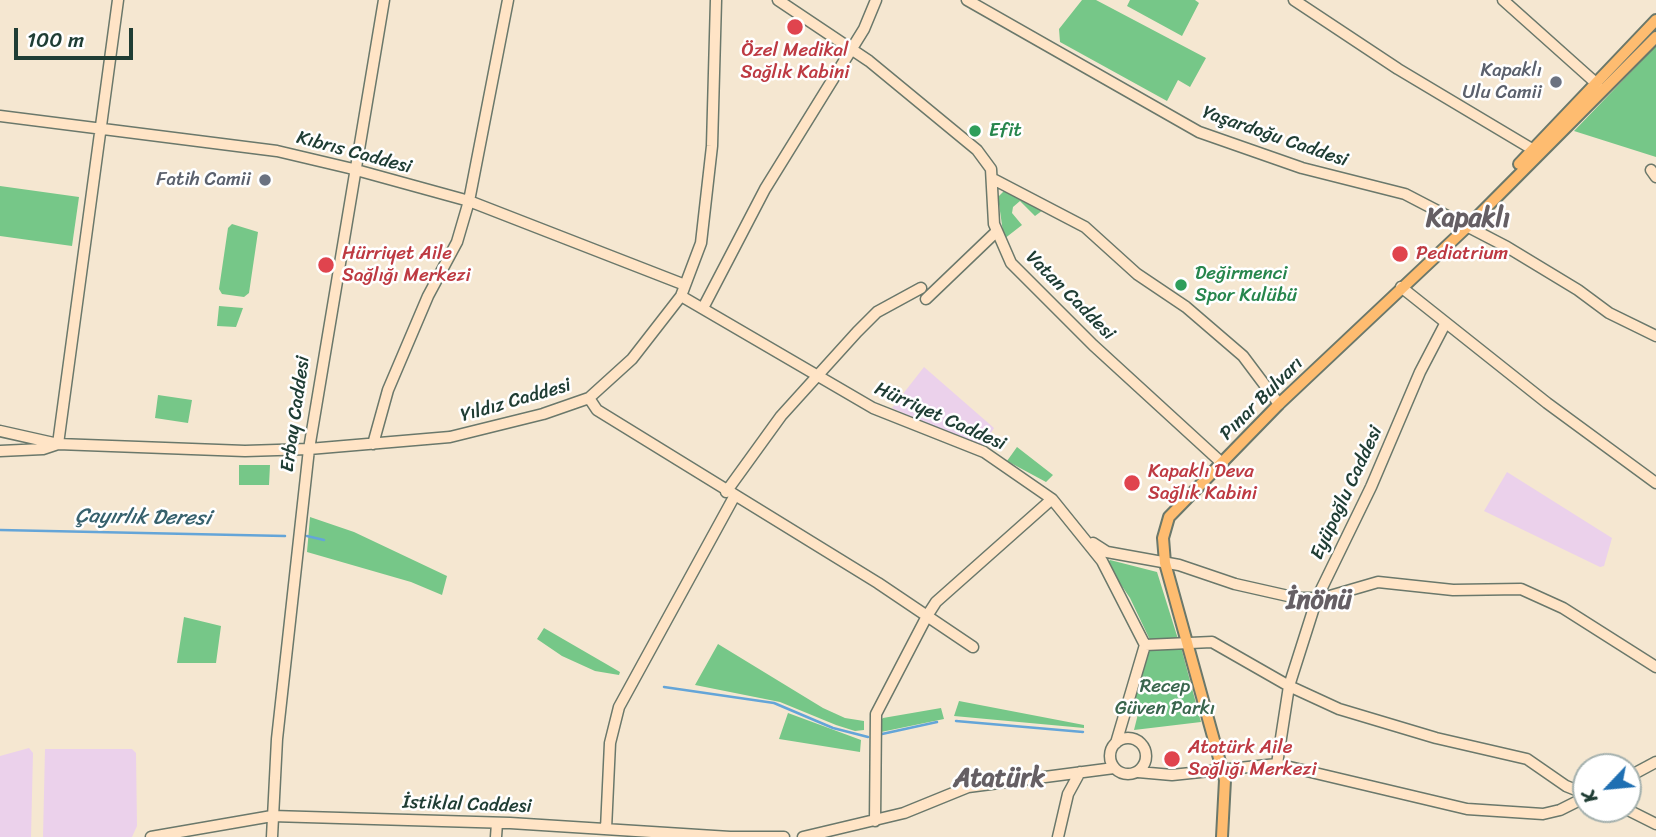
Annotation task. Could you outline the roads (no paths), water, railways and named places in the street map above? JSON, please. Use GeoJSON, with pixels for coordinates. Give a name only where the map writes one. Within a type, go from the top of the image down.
{"type":"FeatureCollection","features":[{"type":"Feature","properties":{"kind":"main road"},"geometry":{"type":"LineString","coordinates":[[1468,226],[1532,149],[1656,20]]}},
{"type":"Feature","properties":{"kind":"main road"},"geometry":{"type":"LineString","coordinates":[[1468,226],[1656,37]]}},
{"type":"Feature","properties":{"kind":"main road","name":"Pınar Bulvarı"},"geometry":{"type":"LineString","coordinates":[[1222,837],[1225,816],[1224,771],[1165,563],[1163,538],[1169,517],[1279,404],[1468,226]]}},
{"type":"Feature","properties":{"kind":"street"},"geometry":{"type":"LineString","coordinates":[[58,444],[118,0]]}},
{"type":"Feature","properties":{"kind":"street","name":"Erbay Caddesi"},"geometry":{"type":"LineString","coordinates":[[272,837],[300,516],[354,170],[384,0]]}},
{"type":"Feature","properties":{"kind":"street"},"geometry":{"type":"LineString","coordinates":[[373,444],[388,390],[428,296],[457,242],[468,201],[508,0]]}},
{"type":"Feature","properties":{"kind":"street","name":"Yıldız Caddesi"},"geometry":{"type":"LineString","coordinates":[[0,431],[58,444],[192,450],[309,449],[478,432],[589,398],[632,359],[681,296],[701,243],[712,146],[716,0]]}},
{"type":"Feature","properties":{"kind":"street","name":"Vatan Caddesi"},"geometry":{"type":"LineString","coordinates":[[778,0],[869,61],[976,150],[991,169],[996,232],[1011,262],[1039,292],[1223,464]]}},
{"type":"Feature","properties":{"kind":"street"},"geometry":{"type":"LineString","coordinates":[[703,308],[765,189],[864,29],[876,0]]}},
{"type":"Feature","properties":{"kind":"street","name":"Yaşardoğu Caddesi"},"geometry":{"type":"LineString","coordinates":[[967,0],[1199,132],[1302,168],[1405,194],[1468,226],[1578,290],[1609,313],[1656,336]]}},
{"type":"Feature","properties":{"kind":"street"},"geometry":{"type":"LineString","coordinates":[[1294,0],[1335,24],[1398,69],[1532,149]]}},
{"type":"Feature","properties":{"kind":"street"},"geometry":{"type":"LineString","coordinates":[[1503,0],[1597,84]]}},
{"type":"Feature","properties":{"kind":"street","name":"Kıbrıs Caddesi"},"geometry":{"type":"LineString","coordinates":[[0,116],[277,151],[468,201],[685,285]]}},
{"type":"Feature","properties":{"kind":"street"},"geometry":{"type":"LineString","coordinates":[[993,179],[1085,227],[1137,274],[1176,299],[1243,356],[1279,404]]}},
{"type":"Feature","properties":{"kind":"street"},"geometry":{"type":"LineString","coordinates":[[926,299],[996,232]]}},
{"type":"Feature","properties":{"kind":"street"},"geometry":{"type":"LineString","coordinates":[[1401,287],[1445,324],[1656,483]]}},
{"type":"Feature","properties":{"kind":"street"},"geometry":{"type":"LineString","coordinates":[[606,829],[610,743],[629,686],[730,494],[766,435],[877,312],[921,288]]}},
{"type":"Feature","properties":{"kind":"street","name":"Hürriyet Caddesi"},"geometry":{"type":"LineString","coordinates":[[681,296],[873,408],[979,450],[1052,499],[1087,539],[1102,561],[1145,645]]}},
{"type":"Feature","properties":{"kind":"street","name":"Eyüpoğlu Caddesi"},"geometry":{"type":"LineString","coordinates":[[1277,764],[1289,686],[1317,598],[1371,487],[1420,372],[1445,324]]}},
{"type":"Feature","properties":{"kind":"street"},"geometry":{"type":"LineString","coordinates":[[589,398],[597,410],[730,494],[782,523],[973,648]]}},
{"type":"Feature","properties":{"kind":"street","name":"Yıldız Caddesi"},"geometry":{"type":"LineString","coordinates":[[0,451],[43,449],[58,444]]}},
{"type":"Feature","properties":{"kind":"street"},"geometry":{"type":"LineString","coordinates":[[875,821],[876,714],[927,617],[936,602],[961,578],[1052,499]]}},
{"type":"Feature","properties":{"kind":"street"},"geometry":{"type":"LineString","coordinates":[[1087,539],[1107,552],[1165,563],[1276,594],[1317,598],[1378,582],[1453,590],[1521,589],[1563,608],[1656,667]]}},
{"type":"Feature","properties":{"kind":"street"},"geometry":{"type":"LineString","coordinates":[[1114,768],[1111,752],[1145,645],[1212,642],[1289,686],[1362,716],[1527,759],[1572,789]]}},
{"type":"Feature","properties":{"kind":"street"},"geometry":{"type":"LineString","coordinates":[[1116,743],[1130,738],[1141,743],[1146,760],[1138,772]]}},
{"type":"Feature","properties":{"kind":"street"},"geometry":{"type":"LineString","coordinates":[[803,837],[875,821],[968,787],[1114,768],[1124,774],[1138,772],[1172,775],[1277,764],[1467,809],[1543,814],[1572,804]]}},
{"type":"Feature","properties":{"kind":"street"},"geometry":{"type":"LineString","coordinates":[[1058,837],[1068,794],[1080,772]]}},
{"type":"Feature","properties":{"kind":"street","name":"İstiklal Caddesi"},"geometry":{"type":"LineString","coordinates":[[151,837],[272,816],[497,823],[784,837]]}},
{"type":"Feature","properties":{"kind":"street"},"geometry":{"type":"LineString","coordinates":[[496,837],[497,823]]}},
{"type":"Feature","properties":{"kind":"waterway","name":"Çayırlık Deresi"},"geometry":{"type":"LineString","coordinates":[[0,530],[285,536]]}},
{"type":"Feature","properties":{"kind":"waterway","name":"Çayırlık Deresi"},"geometry":{"type":"LineString","coordinates":[[307,536],[324,540]]}},
{"type":"Feature","properties":{"kind":"waterway","name":"Çayırlık Deresi"},"geometry":{"type":"LineString","coordinates":[[664,687],[774,703],[833,728],[868,737]]}},
{"type":"Feature","properties":{"kind":"waterway","name":"Çayırlık Deresi"},"geometry":{"type":"LineString","coordinates":[[956,721],[1083,732]]}},
{"type":"Feature","properties":{"kind":"waterway","name":"Çayırlık Deresi"},"geometry":{"type":"LineString","coordinates":[[882,734],[937,722]]}},
{"type":"Feature","properties":{"kind":"place","name":"Özel Medikal Sağlık Kabini"},"geometry":{"type":"Point","coordinates":[795,27]}},
{"type":"Feature","properties":{"kind":"place","name":"Kapaklı Ulu Camii"},"geometry":{"type":"Point","coordinates":[1556,82]}},
{"type":"Feature","properties":{"kind":"place","name":"Efit"},"geometry":{"type":"Point","coordinates":[975,131]}},
{"type":"Feature","properties":{"kind":"place","name":"Fatih Camii"},"geometry":{"type":"Point","coordinates":[265,180]}},
{"type":"Feature","properties":{"kind":"place","name":"Pediatrium"},"geometry":{"type":"Point","coordinates":[1400,254]}},
{"type":"Feature","properties":{"kind":"place","name":"Hürriyet Aile Sağlığı Merkezi"},"geometry":{"type":"Point","coordinates":[326,265]}},
{"type":"Feature","properties":{"kind":"place","name":"Değirmenci Spor Kulübü"},"geometry":{"type":"Point","coordinates":[1181,285]}},
{"type":"Feature","properties":{"kind":"place","name":"Kapaklı Deva Sağlık Kabini"},"geometry":{"type":"Point","coordinates":[1132,483]}},
{"type":"Feature","properties":{"kind":"place","name":"Atatürk Aile Sağlığı Merkezi"},"geometry":{"type":"Point","coordinates":[1172,759]}},
{"type":"Feature","properties":{"kind":"district","name":"Kapaklı"},"geometry":{"type":"Point","coordinates":[1468,219]}},
{"type":"Feature","properties":{"kind":"district","name":"İnönü"},"geometry":{"type":"Point","coordinates":[1319,601]}},
{"type":"Feature","properties":{"kind":"district","name":"Atatürk"},"geometry":{"type":"Point","coordinates":[999,779]}},
{"type":"Feature","properties":{"kind":"park label","name":"Recep Güven Parkı"},"geometry":{"type":"Point","coordinates":[1165,698]}}]}
